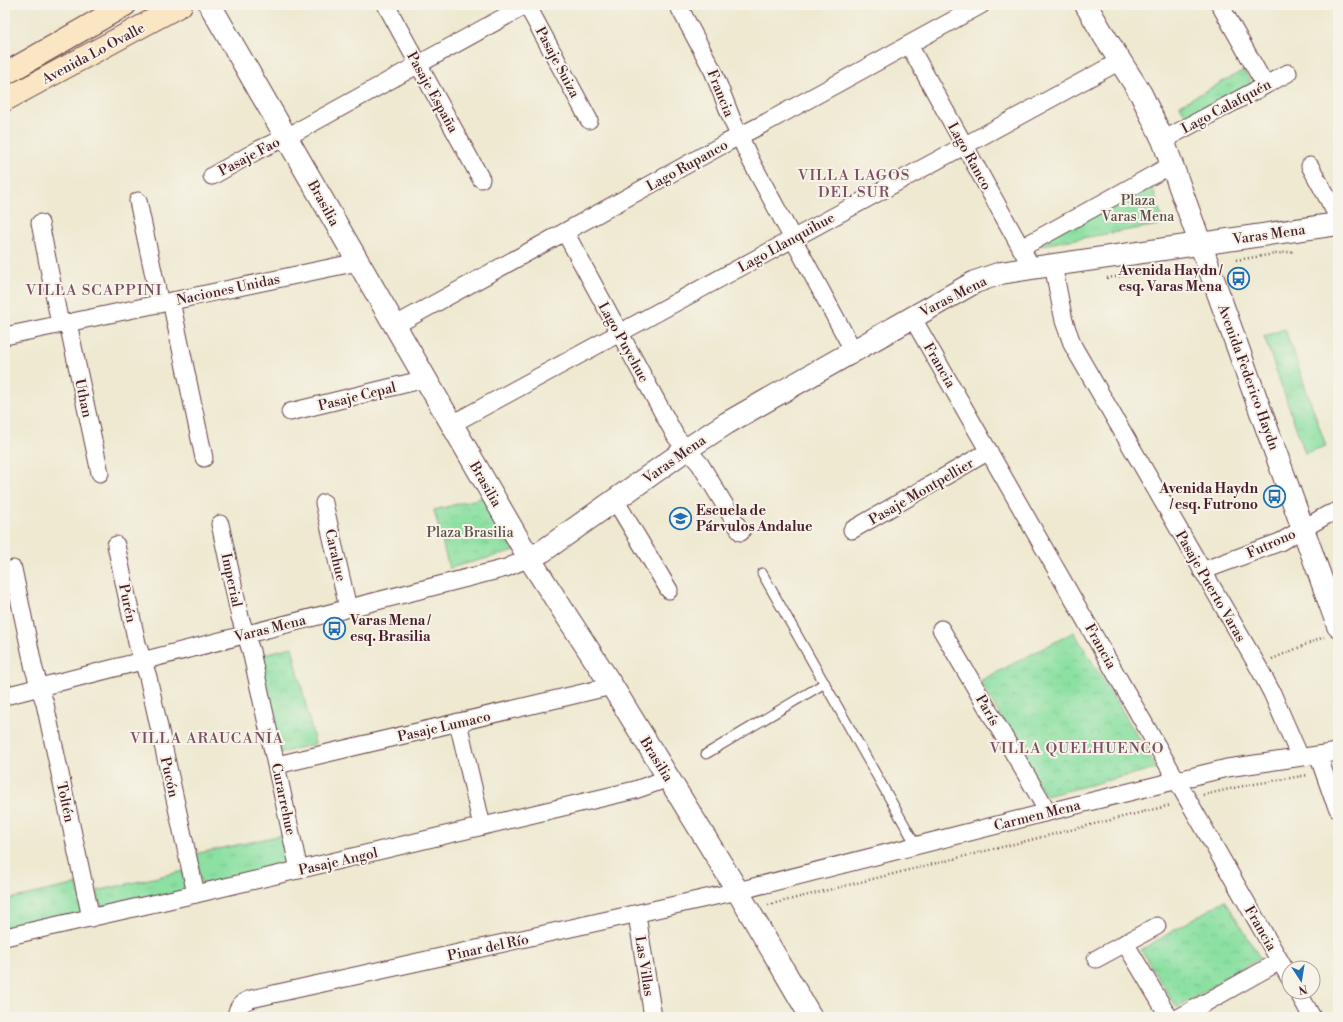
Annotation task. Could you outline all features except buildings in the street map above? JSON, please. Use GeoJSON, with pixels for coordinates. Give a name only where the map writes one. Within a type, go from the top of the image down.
{"type":"FeatureCollection","features":[{"type":"Feature","properties":{"kind":"main road","name":"Avenida Lo Ovalle"},"geometry":{"type":"LineString","coordinates":[[5,74],[125,5]]}},
{"type":"Feature","properties":{"kind":"main road","name":"Avenida Lo Ovalle"},"geometry":{"type":"LineString","coordinates":[[5,100],[181,5]]}},
{"type":"Feature","properties":{"kind":"street","name":"Brasilia"},"geometry":{"type":"LineString","coordinates":[[210,5],[287,136],[394,326],[529,558],[612,686],[669,778],[738,891],[811,1017]]}},
{"type":"Feature","properties":{"kind":"street","name":"Pasaje España"},"geometry":{"type":"LineString","coordinates":[[386,5],[480,179]]}},
{"type":"Feature","properties":{"kind":"street"},"geometry":{"type":"LineString","coordinates":[[287,136],[527,5]]}},
{"type":"Feature","properties":{"kind":"street","name":"Pasaje Suiza"},"geometry":{"type":"LineString","coordinates":[[527,5],[589,120]]}},
{"type":"Feature","properties":{"kind":"street","name":"Francia"},"geometry":{"type":"LineString","coordinates":[[678,5],[713,71],[751,162],[853,350]]}},
{"type":"Feature","properties":{"kind":"street","name":"Lago Rupanco"},"geometry":{"type":"LineString","coordinates":[[394,326],[981,5]]}},
{"type":"Feature","properties":{"kind":"street","name":"Avenida Federico Haydn"},"geometry":{"type":"LineString","coordinates":[[1086,5],[1141,94],[1164,140],[1304,529],[1332,631]]}},
{"type":"Feature","properties":{"kind":"street"},"geometry":{"type":"LineString","coordinates":[[1220,5],[1265,86]]}},
{"type":"Feature","properties":{"kind":"street","name":"Lago Ranco"},"geometry":{"type":"LineString","coordinates":[[909,44],[1032,268]]}},
{"type":"Feature","properties":{"kind":"street","name":"Lago Llanquihue"},"geometry":{"type":"LineString","coordinates":[[452,424],[1120,61]]}},
{"type":"Feature","properties":{"kind":"street","name":"Lago Calafquén"},"geometry":{"type":"LineString","coordinates":[[1164,140],[1288,73]]}},
{"type":"Feature","properties":{"kind":"street","name":"Pasaje Fao"},"geometry":{"type":"LineString","coordinates":[[212,176],[260,149],[287,136]]}},
{"type":"Feature","properties":{"kind":"street"},"geometry":{"type":"LineString","coordinates":[[1021,248],[1173,164]]}},
{"type":"Feature","properties":{"kind":"street"},"geometry":{"type":"LineString","coordinates":[[1310,166],[1338,217]]}},
{"type":"Feature","properties":{"kind":"street"},"geometry":{"type":"LineString","coordinates":[[138,201],[166,302],[204,458]]}},
{"type":"Feature","properties":{"kind":"street","name":"Uthan"},"geometry":{"type":"LineString","coordinates":[[40,223],[100,472]]}},
{"type":"Feature","properties":{"kind":"street","name":"Varas Mena"},"geometry":{"type":"LineString","coordinates":[[5,696],[506,568],[543,551],[687,449],[727,423],[975,282],[1001,273],[1032,268],[1338,224]]}},
{"type":"Feature","properties":{"kind":"street","name":"Lago Puyehue"},"geometry":{"type":"LineString","coordinates":[[565,232],[676,437],[700,464],[741,532]]}},
{"type":"Feature","properties":{"kind":"street","name":"Naciones Unidas"},"geometry":{"type":"LineString","coordinates":[[5,336],[358,262]]}},
{"type":"Feature","properties":{"kind":"street","name":"Pasaje Puerto Varas"},"geometry":{"type":"LineString","coordinates":[[1053,265],[1064,321],[1073,346],[1257,665],[1272,693],[1300,758]]}},
{"type":"Feature","properties":{"kind":"street","name":"Francia"},"geometry":{"type":"LineString","coordinates":[[912,317],[1280,961]]}},
{"type":"Feature","properties":{"kind":"street","name":"Pasaje Cepal"},"geometry":{"type":"LineString","coordinates":[[290,412],[425,379]]}},
{"type":"Feature","properties":{"kind":"street","name":"Pasaje Montpellier"},"geometry":{"type":"LineString","coordinates":[[852,530],[989,451]]}},
{"type":"Feature","properties":{"kind":"street"},"geometry":{"type":"LineString","coordinates":[[615,500],[669,590]]}},
{"type":"Feature","properties":{"kind":"street","name":"Carahue"},"geometry":{"type":"LineString","coordinates":[[324,503],[348,608]]}},
{"type":"Feature","properties":{"kind":"street","name":"Futrono"},"geometry":{"type":"LineString","coordinates":[[1202,571],[1280,542],[1327,515],[1338,511]]}},
{"type":"Feature","properties":{"kind":"street","name":"Imperial"},"geometry":{"type":"LineString","coordinates":[[220,524],[240,617],[246,634]]}},
{"type":"Feature","properties":{"kind":"street","name":"Purén"},"geometry":{"type":"LineString","coordinates":[[116,545],[142,660]]}},
{"type":"Feature","properties":{"kind":"street","name":"Toltén"},"geometry":{"type":"LineString","coordinates":[[13,569],[34,669],[45,704],[92,918]]}},
{"type":"Feature","properties":{"kind":"street","name":"París"},"geometry":{"type":"LineString","coordinates":[[941,629],[1048,812]]}},
{"type":"Feature","properties":{"kind":"street","name":"Curarrehue"},"geometry":{"type":"LineString","coordinates":[[246,634],[277,765],[299,870]]}},
{"type":"Feature","properties":{"kind":"street","name":"Pucón"},"geometry":{"type":"LineString","coordinates":[[142,660],[148,677],[196,894]]}},
{"type":"Feature","properties":{"kind":"street","name":"Pasaje Lumaco"},"geometry":{"type":"LineString","coordinates":[[277,765],[612,686]]}},
{"type":"Feature","properties":{"kind":"street"},"geometry":{"type":"LineString","coordinates":[[458,722],[482,826]]}},
{"type":"Feature","properties":{"kind":"street","name":"Carmen Mena"},"geometry":{"type":"LineString","coordinates":[[738,891],[1227,768],[1338,752]]}},
{"type":"Feature","properties":{"kind":"street"},"geometry":{"type":"LineString","coordinates":[[1318,755],[1338,809]]}},
{"type":"Feature","properties":{"kind":"street","name":"Pasaje Angol"},"geometry":{"type":"LineString","coordinates":[[5,937],[299,870],[635,790],[669,778]]}},
{"type":"Feature","properties":{"kind":"street","name":"Pinar del Río"},"geometry":{"type":"LineString","coordinates":[[238,1011],[243,1003],[251,999],[637,915],[738,891]]}},
{"type":"Feature","properties":{"kind":"street","name":"Las Villas"},"geometry":{"type":"LineString","coordinates":[[637,915],[653,1017]]}},
{"type":"Feature","properties":{"kind":"street"},"geometry":{"type":"LineString","coordinates":[[1096,959],[1157,926]]}},
{"type":"Feature","properties":{"kind":"street"},"geometry":{"type":"LineString","coordinates":[[1125,943],[1168,1017]]}},
{"type":"Feature","properties":{"kind":"street"},"geometry":{"type":"LineString","coordinates":[[1180,1017],[1280,961]]}},
{"type":"Feature","properties":{"kind":"street"},"geometry":{"type":"LineString","coordinates":[[1302,1000],[1312,1017]]}},
{"type":"Feature","properties":{"kind":"lane"},"geometry":{"type":"LineString","coordinates":[[762,573],[916,845]]}},
{"type":"Feature","properties":{"kind":"lane"},"geometry":{"type":"LineString","coordinates":[[706,754],[825,683]]}},
{"type":"Feature","properties":{"kind":"path"},"geometry":{"type":"LineString","coordinates":[[1236,260],[1299,250]]}},
{"type":"Feature","properties":{"kind":"path"},"geometry":{"type":"LineString","coordinates":[[1104,278],[1183,268]]}},
{"type":"Feature","properties":{"kind":"path"},"geometry":{"type":"LineString","coordinates":[[1257,665],[1332,631]]}},
{"type":"Feature","properties":{"kind":"path"},"geometry":{"type":"LineString","coordinates":[[1187,799],[1243,786],[1324,772]]}},
{"type":"Feature","properties":{"kind":"path"},"geometry":{"type":"LineString","coordinates":[[768,905],[1170,805]]}},
{"type":"Feature","properties":{"kind":"green space"},"geometry":{"type":"Polygon","coordinates":[[[1244,70],[1253,87],[1189,122],[1180,105],[1244,70]]]}},
{"type":"Feature","properties":{"kind":"green space","name":"Plaza Varas Mena"},"geometry":{"type":"Polygon","coordinates":[[[1150,180],[1164,224],[1029,247],[1150,180]]]}},
{"type":"Feature","properties":{"kind":"green space"},"geometry":{"type":"Polygon","coordinates":[[[1285,329],[1326,446],[1305,453],[1264,336],[1285,329]]]}},
{"type":"Feature","properties":{"kind":"green space","name":"Plaza Brasilia"},"geometry":{"type":"Polygon","coordinates":[[[485,497],[515,551],[449,568],[434,510],[485,497]]]}},
{"type":"Feature","properties":{"kind":"green space"},"geometry":{"type":"Polygon","coordinates":[[[1074,632],[1157,768],[1046,796],[980,681],[1074,632]]]}},
{"type":"Feature","properties":{"kind":"green space"},"geometry":{"type":"Polygon","coordinates":[[[292,647],[315,744],[280,753],[257,656],[292,647]]]}},
{"type":"Feature","properties":{"kind":"green space"},"geometry":{"type":"Polygon","coordinates":[[[283,835],[290,867],[202,886],[195,854],[283,835]]]}},
{"type":"Feature","properties":{"kind":"green space"},"geometry":{"type":"Polygon","coordinates":[[[184,871],[189,891],[102,911],[97,891],[184,871]]]}},
{"type":"Feature","properties":{"kind":"green space"},"geometry":{"type":"Polygon","coordinates":[[[77,884],[84,916],[5,933],[5,900],[77,884]]]}},
{"type":"Feature","properties":{"kind":"green space"},"geometry":{"type":"Polygon","coordinates":[[[1225,900],[1260,958],[1177,1008],[1141,950],[1225,900]]]}},
{"type":"Feature","properties":{"kind":"place","name":"Avenida Haydn / esq. Varas Mena"},"geometry":{"type":"Point","coordinates":[1238,278]}},
{"type":"Feature","properties":{"kind":"place","name":"Avenida Haydn / esq. Futrono"},"geometry":{"type":"Point","coordinates":[1274,496]}},
{"type":"Feature","properties":{"kind":"place","name":"Escuela de Párvulos Andalue"},"geometry":{"type":"Point","coordinates":[681,518]}},
{"type":"Feature","properties":{"kind":"place","name":"Varas Mena / esq. Brasilia"},"geometry":{"type":"Point","coordinates":[334,628]}},
{"type":"Feature","properties":{"kind":"district","name":"VILLA LAGOS DEL SUR"},"geometry":{"type":"Point","coordinates":[854,184]}},
{"type":"Feature","properties":{"kind":"district","name":"VILLA SCAPPINI"},"geometry":{"type":"Point","coordinates":[94,290]}},
{"type":"Feature","properties":{"kind":"district","name":"VILLA ARAUCANÍA"},"geometry":{"type":"Point","coordinates":[207,738]}},
{"type":"Feature","properties":{"kind":"district","name":"VILLA QUELHUENCO"},"geometry":{"type":"Point","coordinates":[1077,748]}}]}
